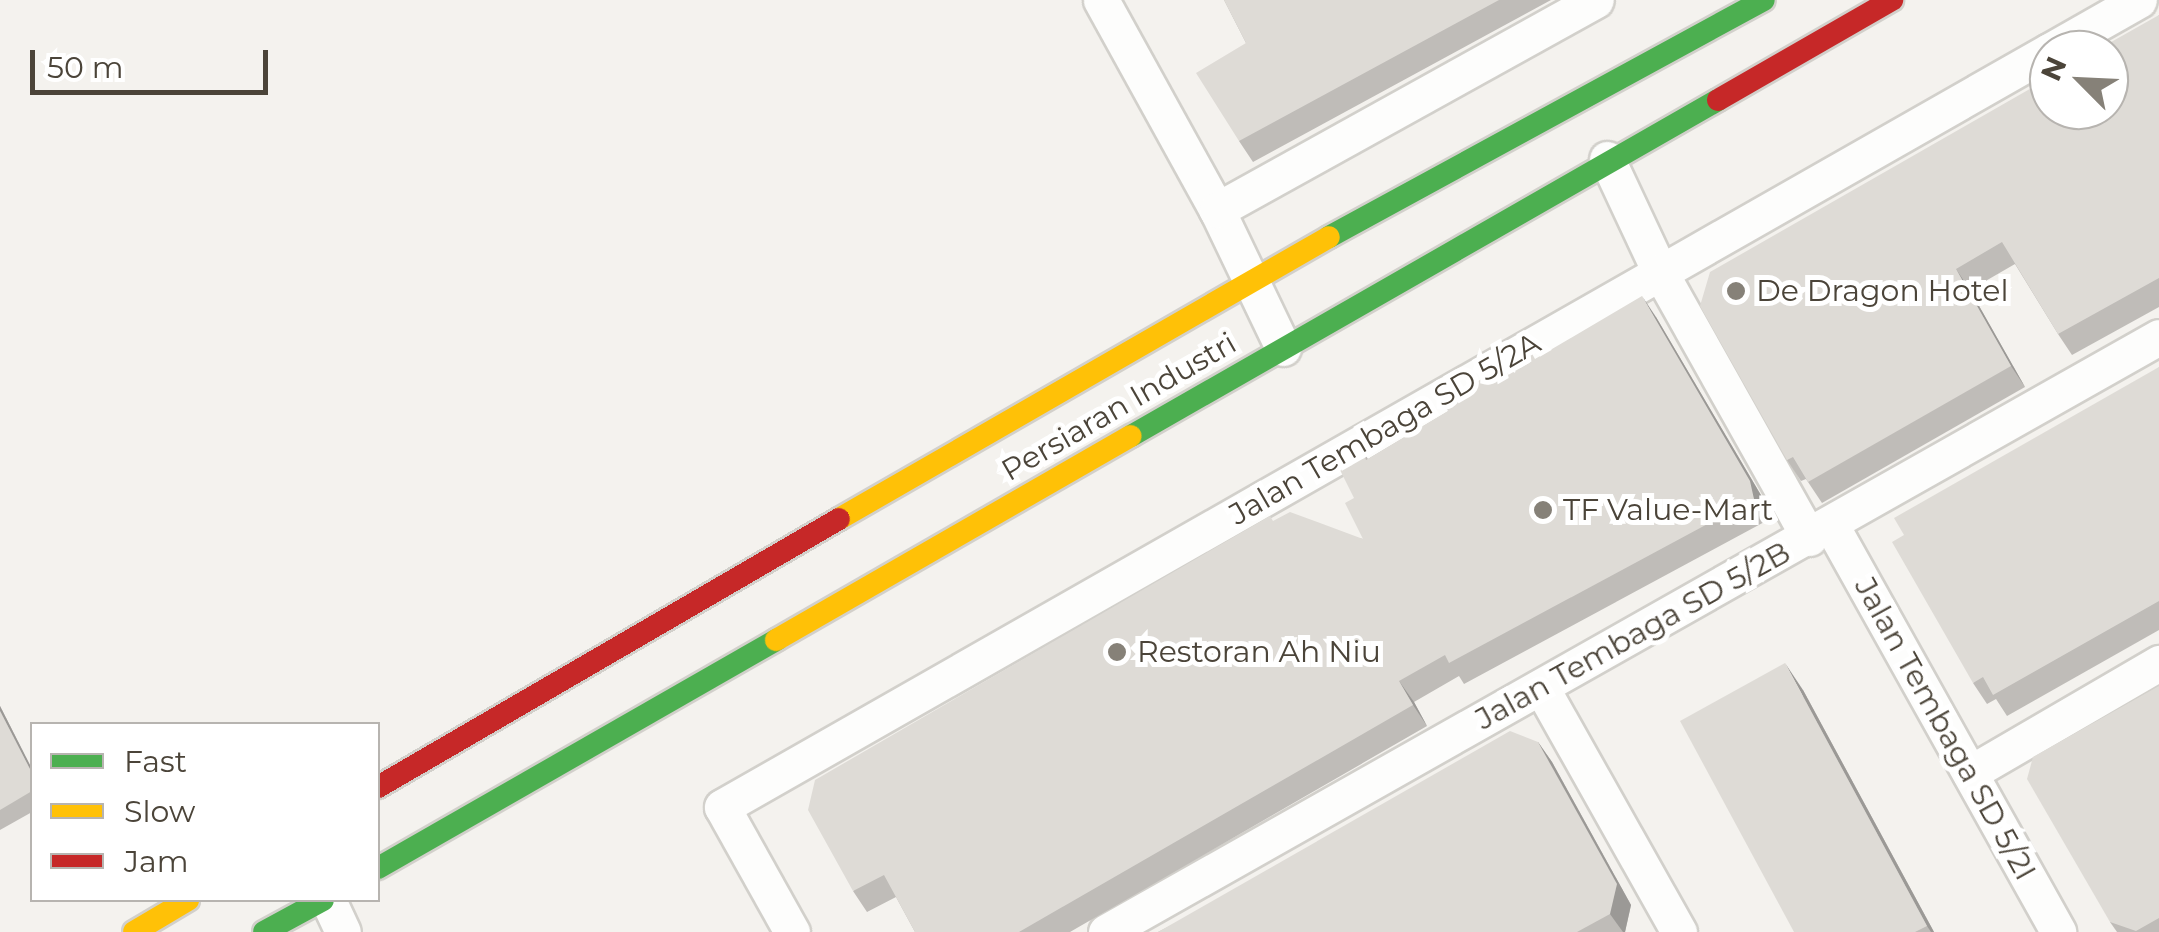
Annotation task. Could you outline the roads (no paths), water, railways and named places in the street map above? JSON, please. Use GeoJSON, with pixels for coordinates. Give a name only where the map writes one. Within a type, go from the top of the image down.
{"type":"FeatureCollection","features":[{"type":"Feature","properties":{"kind":"street"},"geometry":{"type":"LineString","coordinates":[[1101,0],[1217,210],[1283,348]]}},
{"type":"Feature","properties":{"kind":"street"},"geometry":{"type":"LineString","coordinates":[[1217,210],[1596,0]]}},
{"type":"Feature","properties":{"kind":"street","name":"Persiaran Industri"},"geometry":{"type":"LineString","coordinates":[[380,786],[1249,281],[1764,0]]}},
{"type":"Feature","properties":{"kind":"street","name":"Persiaran Industri"},"geometry":{"type":"LineString","coordinates":[[380,867],[1607,159],[1892,0]]}},
{"type":"Feature","properties":{"kind":"street","name":"Jalan Tembaga SD 5/2A"},"geometry":{"type":"LineString","coordinates":[[2087,30],[2139,0]]}},
{"type":"Feature","properties":{"kind":"street","name":"Jalan Tembaga SD 5/2A"},"geometry":{"type":"LineString","coordinates":[[792,932],[722,807],[2029,63]]}},
{"type":"Feature","properties":{"kind":"street","name":"Jalan Tembaga SD 5/2I"},"geometry":{"type":"LineString","coordinates":[[1607,159],[1660,272],[1970,774],[2058,932]]}},
{"type":"Feature","properties":{"kind":"street","name":"Jalan Tembaga SD 5/2B"},"geometry":{"type":"LineString","coordinates":[[1106,932],[1820,532],[2159,337]]}},
{"type":"Feature","properties":{"kind":"street"},"geometry":{"type":"LineString","coordinates":[[1970,774],[2159,663]]}},
{"type":"Feature","properties":{"kind":"street"},"geometry":{"type":"LineString","coordinates":[[1541,687],[1679,932]]}},
{"type":"Feature","properties":{"kind":"street"},"geometry":{"type":"LineString","coordinates":[[134,932],[185,902]]}},
{"type":"Feature","properties":{"kind":"street"},"geometry":{"type":"LineString","coordinates":[[264,932],[321,902]]}},
{"type":"Feature","properties":{"kind":"street"},"geometry":{"type":"LineString","coordinates":[[326,902],[343,932]]}},
{"type":"Feature","properties":{"kind":"place","name":"De Dragon Hotel"},"geometry":{"type":"Point","coordinates":[1736,291]}},
{"type":"Feature","properties":{"kind":"place","name":"TF Value-Mart"},"geometry":{"type":"Point","coordinates":[1543,510]}},
{"type":"Feature","properties":{"kind":"place","name":"Restoran Ah Niu"},"geometry":{"type":"Point","coordinates":[1117,652]}}]}
